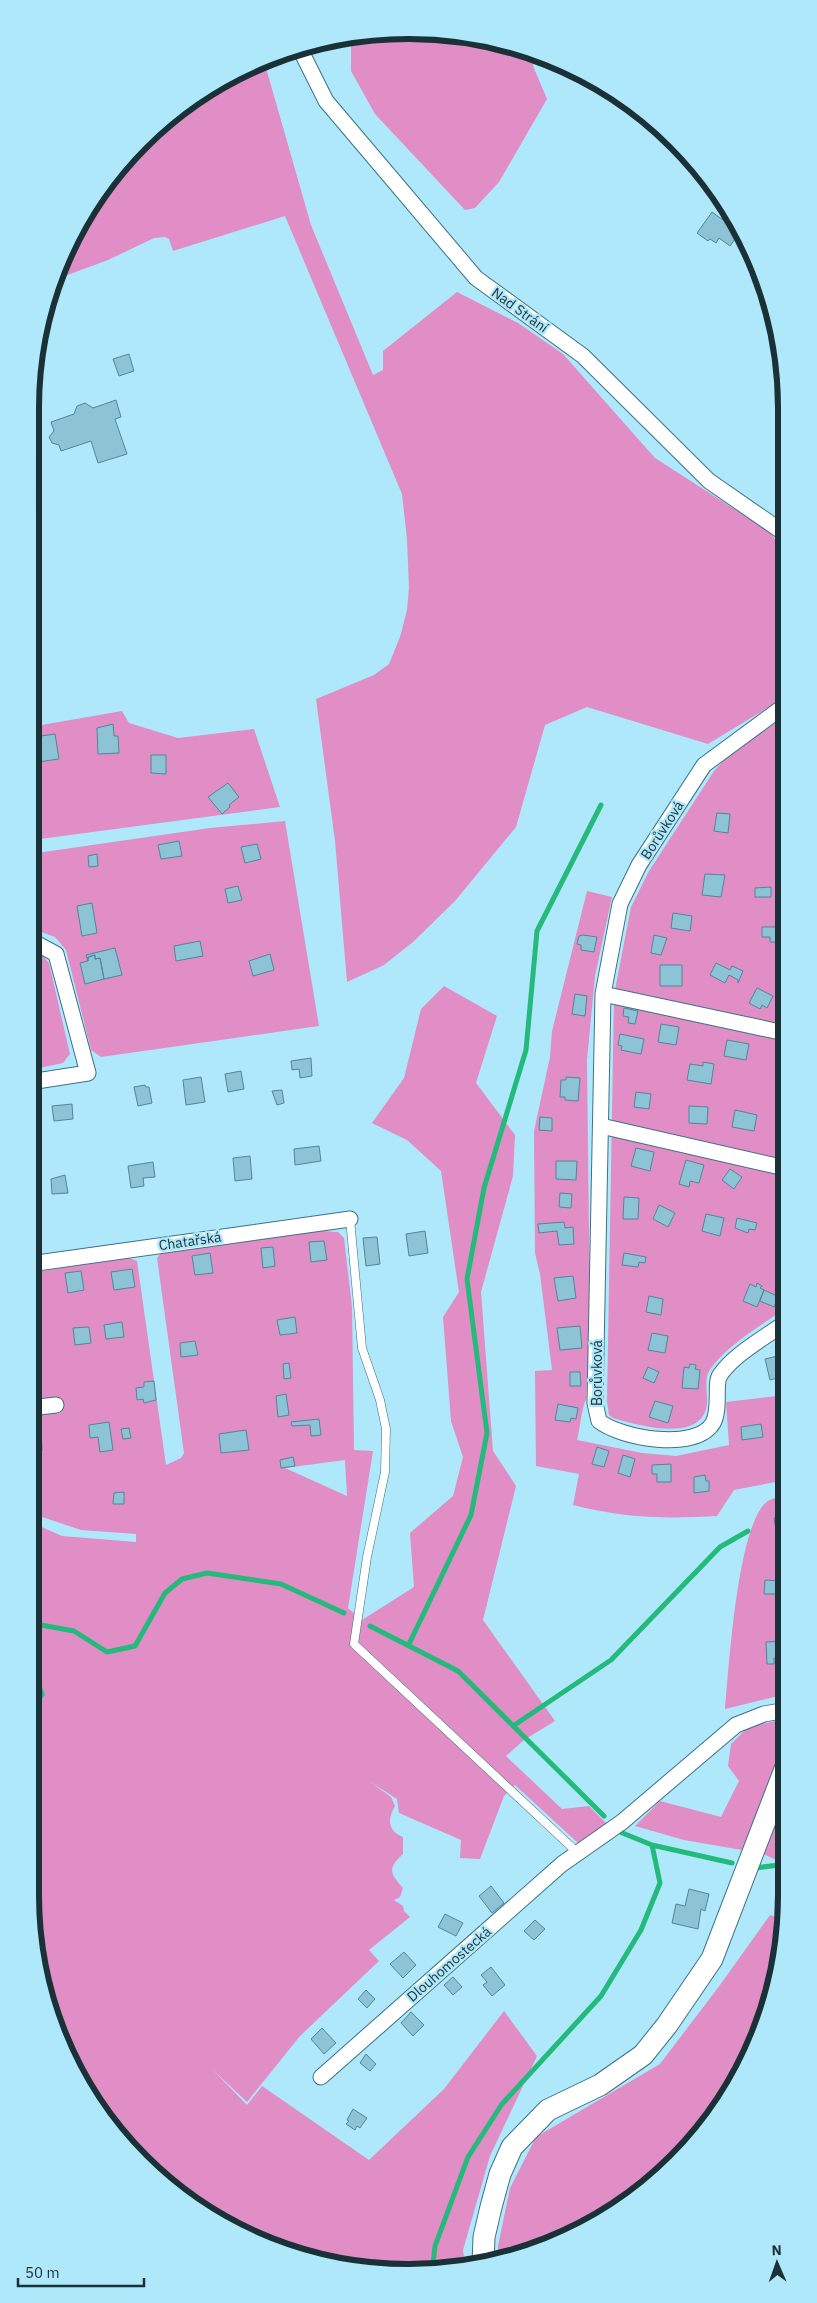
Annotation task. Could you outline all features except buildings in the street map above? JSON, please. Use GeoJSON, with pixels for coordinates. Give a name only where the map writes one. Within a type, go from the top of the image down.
{"type":"FeatureCollection","features":[{"type":"Feature","properties":{"kind":"street","name":"Nad Strání"},"geometry":{"type":"LineString","coordinates":[[303,54],[326,101],[476,278],[582,356],[709,481],[778,529]]}},
{"type":"Feature","properties":{"kind":"street","name":"Borůvková"},"geometry":{"type":"LineString","coordinates":[[778,710],[704,765],[640,866],[620,904],[603,994],[595,1403],[599,1421],[608,1428],[640,1437],[671,1441],[699,1435],[712,1424],[718,1408],[718,1377],[730,1363],[778,1328]]}},
{"type":"Feature","properties":{"kind":"street"},"geometry":{"type":"LineString","coordinates":[[39,945],[56,954],[88,1073],[39,1081]]}},
{"type":"Feature","properties":{"kind":"street"},"geometry":{"type":"LineString","coordinates":[[603,994],[778,1032]]}},
{"type":"Feature","properties":{"kind":"street"},"geometry":{"type":"LineString","coordinates":[[601,1126],[778,1166]]}},
{"type":"Feature","properties":{"kind":"street","name":"Chatařská"},"geometry":{"type":"LineString","coordinates":[[39,1263],[350,1219]]}},
{"type":"Feature","properties":{"kind":"street"},"geometry":{"type":"LineString","coordinates":[[39,1407],[56,1405]]}},
{"type":"Feature","properties":{"kind":"street","name":"Dlouhomostecká"},"geometry":{"type":"LineString","coordinates":[[322,2077],[562,1864],[579,1854],[622,1822],[736,1725],[764,1714],[778,1712]]}},
{"type":"Feature","properties":{"kind":"street"},"geometry":{"type":"LineString","coordinates":[[483,2257],[484,2237],[491,2207],[500,2174],[512,2147],[548,2110],[600,2086],[643,2055],[712,1959],[778,1787]]}},
{"type":"Feature","properties":{"kind":"lane"},"geometry":{"type":"LineString","coordinates":[[350,1219],[362,1348],[380,1400],[386,1429],[385,1472],[368,1557],[354,1644],[579,1854]]}},
{"type":"Feature","properties":{"kind":"shaded area"},"geometry":{"type":"Polygon","coordinates":[[[408,39],[457,42],[504,51],[534,61],[533,66],[547,99],[499,182],[475,208],[465,210],[375,114],[351,71],[351,44],[408,39]]]}},
{"type":"Feature","properties":{"kind":"shaded area"},"geometry":{"type":"Polygon","coordinates":[[[266,67],[311,225],[373,375],[383,370],[383,351],[457,292],[518,323],[563,354],[655,458],[770,532],[778,543],[778,702],[708,744],[587,707],[545,725],[516,827],[455,901],[413,942],[384,965],[347,982],[335,841],[316,699],[374,675],[389,664],[400,637],[407,610],[409,588],[407,539],[402,494],[285,216],[173,251],[169,239],[165,237],[154,238],[108,260],[63,277],[77,245],[101,203],[115,183],[147,147],[183,115],[203,101],[224,88],[266,67]]]}},
{"type":"Feature","properties":{"kind":"shaded area"},"geometry":{"type":"Polygon","coordinates":[[[122,711],[129,723],[178,738],[254,729],[280,807],[40,839],[39,725],[122,711]]]}},
{"type":"Feature","properties":{"kind":"shaded area"},"geometry":{"type":"Polygon","coordinates":[[[778,721],[778,1313],[744,1336],[724,1353],[709,1371],[706,1383],[707,1405],[702,1417],[693,1424],[681,1428],[667,1429],[613,1418],[609,1415],[607,1402],[614,995],[631,907],[649,871],[714,771],[729,755],[778,721]]]}},
{"type":"Feature","properties":{"kind":"shaded area"},"geometry":{"type":"Polygon","coordinates":[[[285,821],[319,1026],[101,1057],[91,1050],[66,950],[55,937],[39,931],[39,853],[210,828],[285,821]]]}},
{"type":"Feature","properties":{"kind":"shaded area"},"geometry":{"type":"Polygon","coordinates":[[[587,891],[612,897],[595,976],[587,1060],[590,1321],[586,1400],[577,1440],[642,1453],[676,1456],[729,1445],[726,1402],[778,1396],[778,1482],[734,1490],[717,1516],[627,1515],[573,1505],[579,1474],[536,1466],[535,1371],[552,1370],[540,1274],[535,1253],[534,1131],[550,1057],[552,1031],[587,891]]]}},
{"type":"Feature","properties":{"kind":"shaded area"},"geometry":{"type":"Polygon","coordinates":[[[39,953],[49,963],[70,1054],[63,1063],[39,1068],[39,953]]]}},
{"type":"Feature","properties":{"kind":"shaded area"},"geometry":{"type":"Polygon","coordinates":[[[444,986],[497,1016],[476,1083],[515,1135],[513,1176],[481,1292],[493,1451],[516,1486],[483,1620],[555,1721],[524,1740],[506,1756],[562,1809],[589,1806],[609,1826],[578,1843],[515,1785],[504,1796],[480,1859],[460,1858],[461,1840],[399,1813],[397,1799],[369,1781],[391,1797],[395,1806],[390,1825],[394,1832],[403,1837],[403,1854],[395,1863],[392,1871],[403,1888],[400,1897],[394,1900],[403,1906],[404,1911],[410,1917],[369,1950],[379,1961],[300,2036],[247,2102],[212,2069],[247,2105],[262,2086],[369,2160],[444,2089],[504,2011],[537,2056],[490,2156],[463,2250],[464,2260],[408,2264],[360,2261],[336,2257],[290,2245],[267,2236],[224,2215],[203,2202],[183,2188],[147,2156],[115,2120],[101,2100],[88,2079],[67,2036],[51,1990],[46,1967],[42,1943],[39,1895],[39,1703],[45,1695],[39,1678],[39,1526],[62,1536],[136,1542],[136,1534],[81,1530],[39,1516],[39,1272],[127,1257],[137,1261],[166,1465],[181,1458],[184,1453],[157,1258],[161,1253],[322,1231],[338,1232],[344,1238],[352,1307],[354,1450],[373,1451],[348,1608],[362,1620],[414,1587],[410,1533],[453,1496],[463,1457],[451,1421],[443,1317],[459,1292],[441,1171],[407,1140],[372,1123],[404,1078],[421,1009],[444,986]],[[345,1460],[285,1468],[347,1496],[345,1460]]]}},
{"type":"Feature","properties":{"kind":"shaded area"},"geometry":{"type":"Polygon","coordinates":[[[778,1497],[778,1696],[725,1709],[736,1598],[742,1566],[757,1514],[768,1501],[778,1497]]]}},
{"type":"Feature","properties":{"kind":"shaded area"},"geometry":{"type":"Polygon","coordinates":[[[39,1678],[45,1695],[39,1703],[39,1678]]]}},
{"type":"Feature","properties":{"kind":"shaded area"},"geometry":{"type":"Polygon","coordinates":[[[778,1720],[778,1762],[742,1850],[684,1840],[635,1826],[660,1801],[721,1817],[739,1781],[728,1766],[731,1744],[747,1728],[778,1720]]]}},
{"type":"Feature","properties":{"kind":"shaded area"},"geometry":{"type":"Polygon","coordinates":[[[778,1817],[778,1861],[763,1854],[778,1817]]]}},
{"type":"Feature","properties":{"kind":"shaded area"},"geometry":{"type":"Polygon","coordinates":[[[770,1915],[777,1918],[771,1967],[759,2013],[729,2079],[702,2120],[670,2156],[634,2188],[614,2202],[593,2215],[550,2236],[498,2253],[510,2188],[536,2137],[660,2064],[770,1915]]]}},
{"type":"Feature","properties":{"kind":"waterway"},"geometry":{"type":"LineString","coordinates":[[409,1644],[471,1515],[487,1433],[467,1279],[484,1188],[526,1050],[537,931],[601,805]]}},
{"type":"Feature","properties":{"kind":"waterway"},"geometry":{"type":"LineString","coordinates":[[513,1726],[611,1660],[720,1547],[748,1531]]}},
{"type":"Feature","properties":{"kind":"waterway"},"geometry":{"type":"LineString","coordinates":[[39,1625],[74,1631],[107,1652],[135,1646],[165,1593],[182,1579],[207,1573],[281,1584],[344,1613]]}},
{"type":"Feature","properties":{"kind":"waterway"},"geometry":{"type":"LineString","coordinates":[[370,1626],[458,1671],[604,1816]]}},
{"type":"Feature","properties":{"kind":"waterway"},"geometry":{"type":"LineString","coordinates":[[620,1832],[652,1845],[732,1863]]}},
{"type":"Feature","properties":{"kind":"waterway"},"geometry":{"type":"LineString","coordinates":[[433,2263],[435,2246],[468,2157],[502,2104],[601,1996],[641,1930],[660,1883],[652,1845]]}},
{"type":"Feature","properties":{"kind":"waterway"},"geometry":{"type":"LineString","coordinates":[[755,1868],[778,1865]]}}]}
